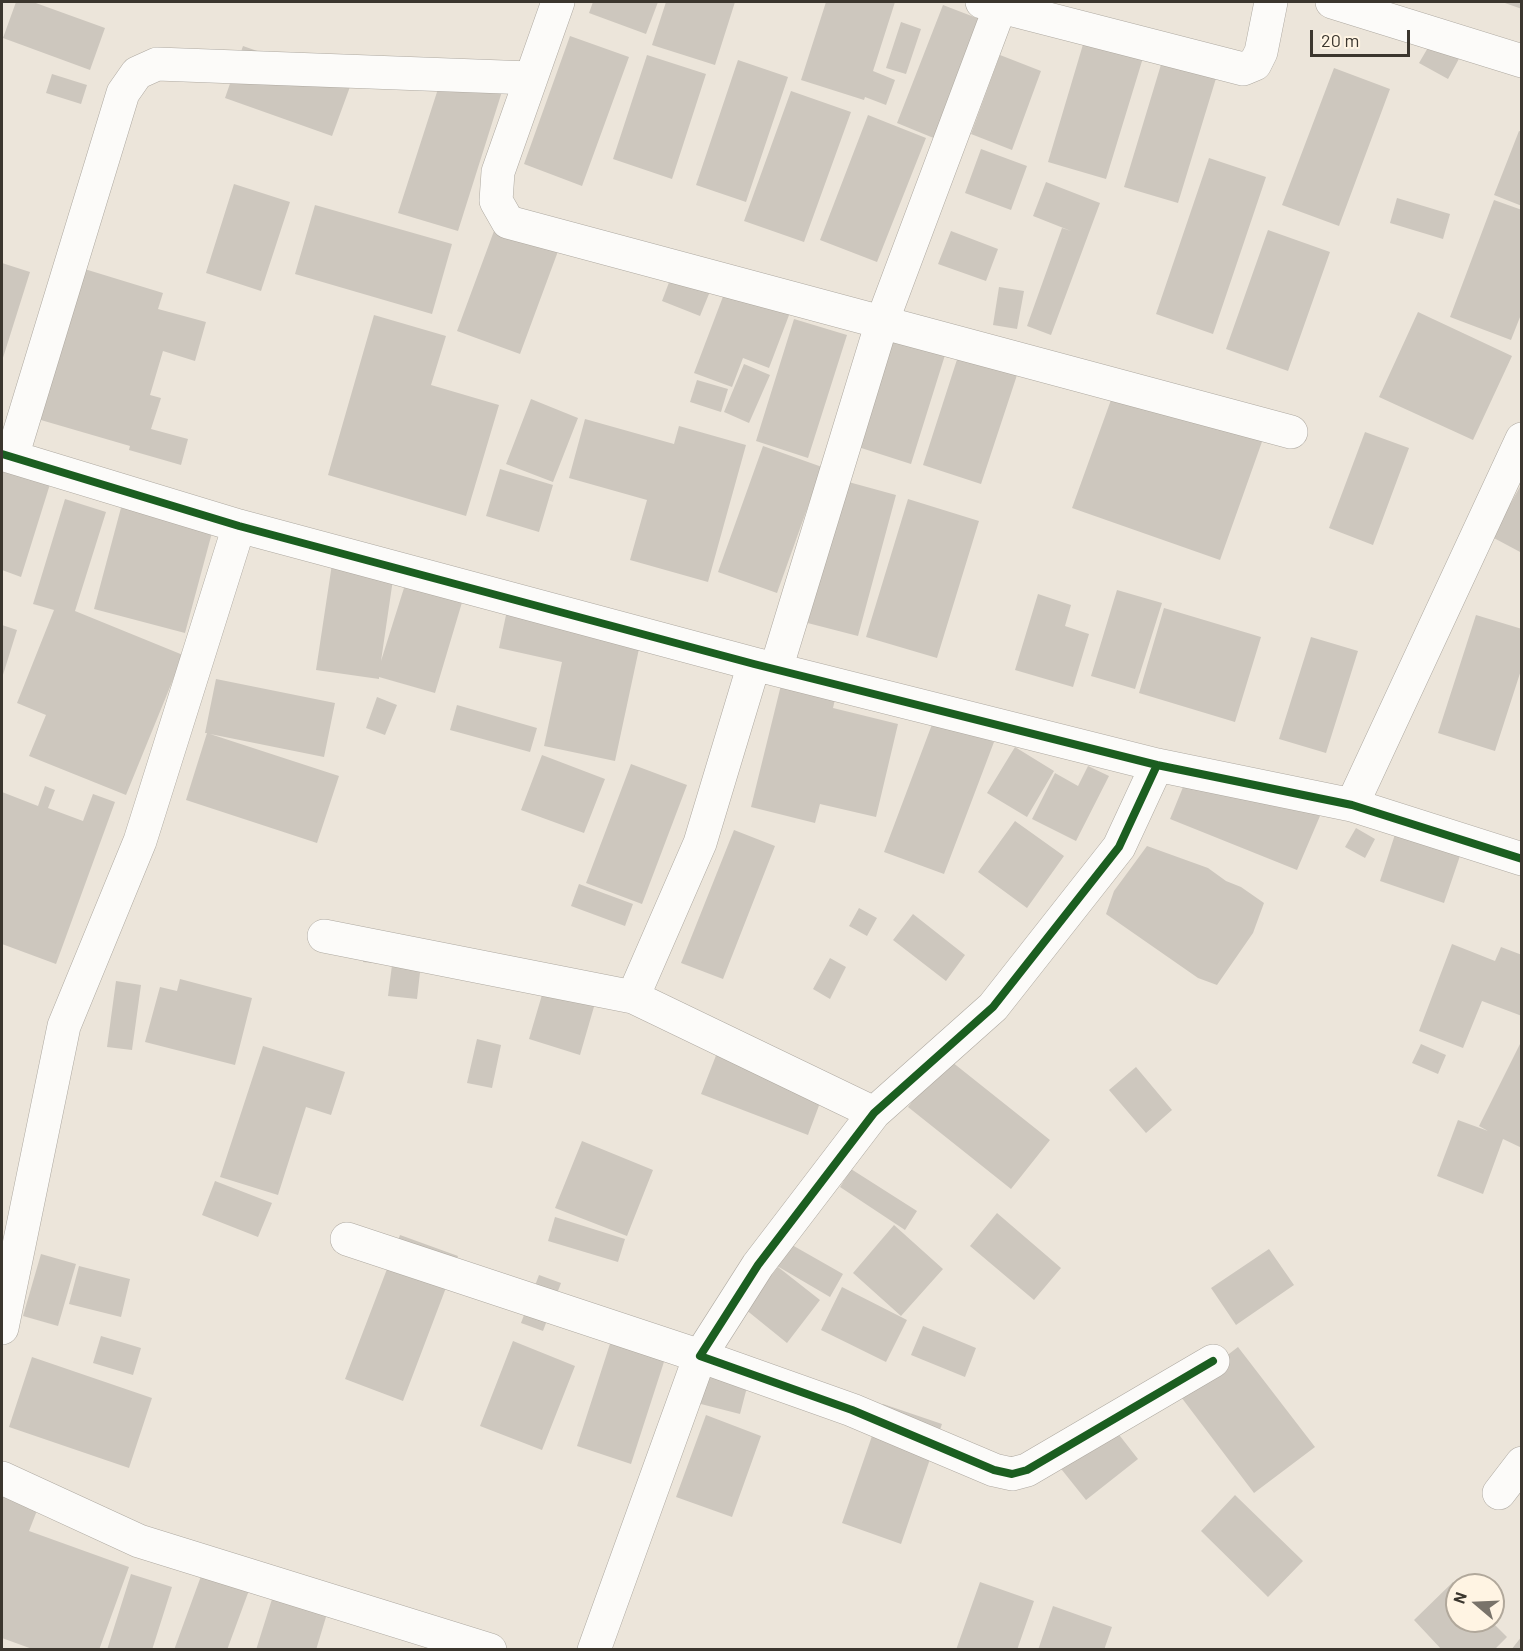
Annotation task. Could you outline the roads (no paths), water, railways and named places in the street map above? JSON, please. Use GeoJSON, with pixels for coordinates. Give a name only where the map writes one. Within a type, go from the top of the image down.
{"type":"FeatureCollection","features":[{"type":"Feature","properties":{"kind":"street"},"geometry":{"type":"LineString","coordinates":[[558,2],[498,172],[496,201],[508,222],[1291,432]]}},
{"type":"Feature","properties":{"kind":"street"},"geometry":{"type":"LineString","coordinates":[[633,997],[700,843],[765,667],[991,4],[1243,69],[1255,64],[1261,52],[1271,2]]}},
{"type":"Feature","properties":{"kind":"street"},"geometry":{"type":"LineString","coordinates":[[1332,2],[1521,61]]}},
{"type":"Feature","properties":{"kind":"street"},"geometry":{"type":"LineString","coordinates":[[530,78],[157,64],[137,73],[123,93],[7,455],[239,525],[765,667],[1157,765],[1352,805],[1521,859]]}},
{"type":"Feature","properties":{"kind":"street"},"geometry":{"type":"LineString","coordinates":[[1352,805],[1521,439]]}},
{"type":"Feature","properties":{"kind":"street"},"geometry":{"type":"LineString","coordinates":[[2,1328],[64,1026],[140,840],[239,525]]}},
{"type":"Feature","properties":{"kind":"street"},"geometry":{"type":"LineString","coordinates":[[594,1650],[700,1356],[758,1265],[874,1113],[993,1007],[1119,847],[1157,765]]}},
{"type":"Feature","properties":{"kind":"street"},"geometry":{"type":"LineString","coordinates":[[324,936],[633,997],[874,1113]]}},
{"type":"Feature","properties":{"kind":"street"},"geometry":{"type":"LineString","coordinates":[[347,1239],[700,1356],[852,1410],[994,1470],[1012,1474],[1027,1470],[1213,1361]]}},
{"type":"Feature","properties":{"kind":"street"},"geometry":{"type":"LineString","coordinates":[[1499,1493],[1521,1462]]}},
{"type":"Feature","properties":{"kind":"street"},"geometry":{"type":"LineString","coordinates":[[2,1478],[139,1541],[490,1650]]}}]}
